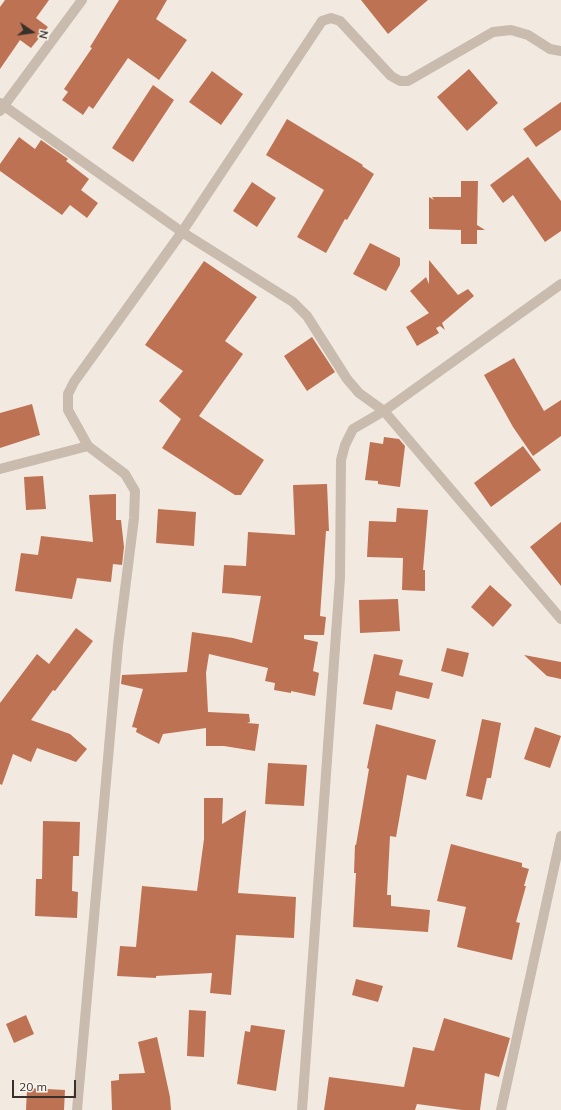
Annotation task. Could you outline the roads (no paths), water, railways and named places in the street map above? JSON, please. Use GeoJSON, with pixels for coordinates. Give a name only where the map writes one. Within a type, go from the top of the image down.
{"type":"FeatureCollection","features":[{"type":"Feature","properties":{"kind":"street"},"geometry":{"type":"LineString","coordinates":[[82,0],[1,107],[182,232],[293,302],[307,316],[347,379],[359,393],[384,412],[561,619]]}},
{"type":"Feature","properties":{"kind":"street"},"geometry":{"type":"LineString","coordinates":[[77,1110],[118,645],[134,518],[135,491],[125,474],[88,446],[68,410],[68,394],[74,382],[182,232],[322,21],[331,18],[340,21],[391,76],[400,81],[408,81],[493,32],[511,30],[528,35],[550,49],[561,51]]}},
{"type":"Feature","properties":{"kind":"street"},"geometry":{"type":"LineString","coordinates":[[302,1110],[340,578],[341,460],[345,445],[353,429],[384,412],[561,284]]}},
{"type":"Feature","properties":{"kind":"street"},"geometry":{"type":"LineString","coordinates":[[0,469],[88,446]]}},
{"type":"Feature","properties":{"kind":"street"},"geometry":{"type":"LineString","coordinates":[[501,1110],[561,836]]}}]}
